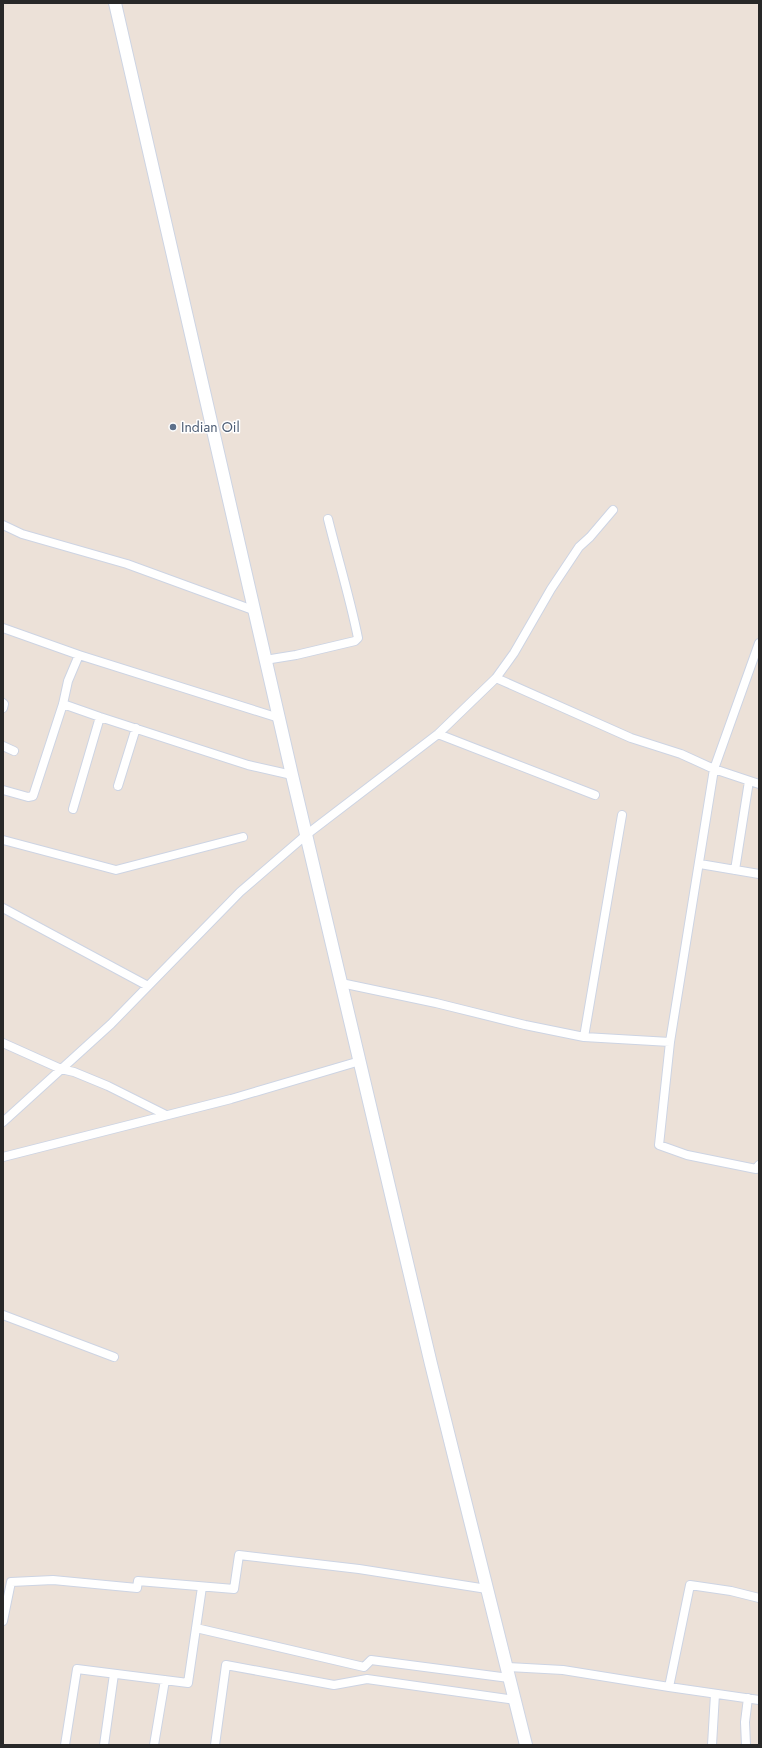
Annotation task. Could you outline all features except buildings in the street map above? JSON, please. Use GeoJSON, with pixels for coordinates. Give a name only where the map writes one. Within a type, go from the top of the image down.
{"type":"FeatureCollection","features":[{"type":"Feature","properties":{"kind":"main road"},"geometry":{"type":"LineString","coordinates":[[115,3],[253,610],[306,835],[431,1364],[526,1745]]}},
{"type":"Feature","properties":{"kind":"street"},"geometry":{"type":"LineString","coordinates":[[3,1122],[110,1024],[240,892],[306,835],[438,734],[496,678],[514,653],[579,547],[590,537],[613,510]]}},
{"type":"Feature","properties":{"kind":"street"},"geometry":{"type":"LineString","coordinates":[[265,660],[296,655],[355,641],[358,638],[328,519]]}},
{"type":"Feature","properties":{"kind":"street"},"geometry":{"type":"LineString","coordinates":[[3,525],[22,534],[127,564],[253,610]]}},
{"type":"Feature","properties":{"kind":"street"},"geometry":{"type":"LineString","coordinates":[[3,628],[79,655],[279,718]]}},
{"type":"Feature","properties":{"kind":"street"},"geometry":{"type":"LineString","coordinates":[[759,643],[714,769],[700,864],[670,1042],[660,1145],[666,1149],[687,1155],[732,1165],[756,1169],[759,1165]]}},
{"type":"Feature","properties":{"kind":"street"},"geometry":{"type":"LineString","coordinates":[[3,790],[28,797],[33,796],[63,704],[68,681],[79,655]]}},
{"type":"Feature","properties":{"kind":"street"},"geometry":{"type":"LineString","coordinates":[[496,678],[631,738],[681,754],[714,769],[759,784]]}},
{"type":"Feature","properties":{"kind":"street"},"geometry":{"type":"LineString","coordinates":[[3,703],[3,708]]}},
{"type":"Feature","properties":{"kind":"street"},"geometry":{"type":"LineString","coordinates":[[63,704],[248,765],[292,775]]}},
{"type":"Feature","properties":{"kind":"street"},"geometry":{"type":"LineString","coordinates":[[72,809],[100,717]]}},
{"type":"Feature","properties":{"kind":"street"},"geometry":{"type":"LineString","coordinates":[[118,786],[136,728]]}},
{"type":"Feature","properties":{"kind":"street"},"geometry":{"type":"LineString","coordinates":[[438,734],[595,795]]}},
{"type":"Feature","properties":{"kind":"street"},"geometry":{"type":"LineString","coordinates":[[3,746],[14,751]]}},
{"type":"Feature","properties":{"kind":"street"},"geometry":{"type":"LineString","coordinates":[[735,870],[749,781]]}},
{"type":"Feature","properties":{"kind":"street"},"geometry":{"type":"LineString","coordinates":[[584,1037],[622,815]]}},
{"type":"Feature","properties":{"kind":"street"},"geometry":{"type":"LineString","coordinates":[[3,840],[116,870],[243,837]]}},
{"type":"Feature","properties":{"kind":"street"},"geometry":{"type":"LineString","coordinates":[[700,864],[759,874]]}},
{"type":"Feature","properties":{"kind":"street"},"geometry":{"type":"LineString","coordinates":[[3,908],[148,986]]}},
{"type":"Feature","properties":{"kind":"street"},"geometry":{"type":"LineString","coordinates":[[341,983],[436,1003],[524,1026],[584,1037],[670,1042]]}},
{"type":"Feature","properties":{"kind":"street"},"geometry":{"type":"LineString","coordinates":[[3,1043],[62,1069],[74,1072],[108,1086],[166,1116]]}},
{"type":"Feature","properties":{"kind":"street"},"geometry":{"type":"LineString","coordinates":[[3,1157],[230,1099],[360,1061]]}},
{"type":"Feature","properties":{"kind":"street"},"geometry":{"type":"LineString","coordinates":[[3,1315],[114,1357]]}},
{"type":"Feature","properties":{"kind":"street"},"geometry":{"type":"LineString","coordinates":[[3,1621],[7,1581],[53,1580],[136,1588],[138,1581],[234,1589],[239,1555],[359,1569],[487,1589]]}},
{"type":"Feature","properties":{"kind":"street"},"geometry":{"type":"LineString","coordinates":[[669,1687],[690,1586],[759,1598]]}},
{"type":"Feature","properties":{"kind":"street"},"geometry":{"type":"LineString","coordinates":[[65,1745],[77,1669],[188,1683],[202,1587]]}},
{"type":"Feature","properties":{"kind":"street"},"geometry":{"type":"LineString","coordinates":[[196,1628],[364,1667],[372,1660],[508,1672],[563,1670],[759,1700]]}},
{"type":"Feature","properties":{"kind":"street"},"geometry":{"type":"LineString","coordinates":[[215,1745],[226,1665],[334,1685],[367,1679],[515,1700]]}},
{"type":"Feature","properties":{"kind":"street"},"geometry":{"type":"LineString","coordinates":[[104,1745],[114,1674]]}},
{"type":"Feature","properties":{"kind":"street"},"geometry":{"type":"LineString","coordinates":[[154,1745],[165,1680]]}},
{"type":"Feature","properties":{"kind":"street"},"geometry":{"type":"LineString","coordinates":[[712,1745],[715,1694]]}},
{"type":"Feature","properties":{"kind":"street"},"geometry":{"type":"LineString","coordinates":[[746,1745],[745,1722],[748,1698]]}},
{"type":"Feature","properties":{"kind":"place","name":"Indian Oil"},"geometry":{"type":"Point","coordinates":[173,427]}}]}
